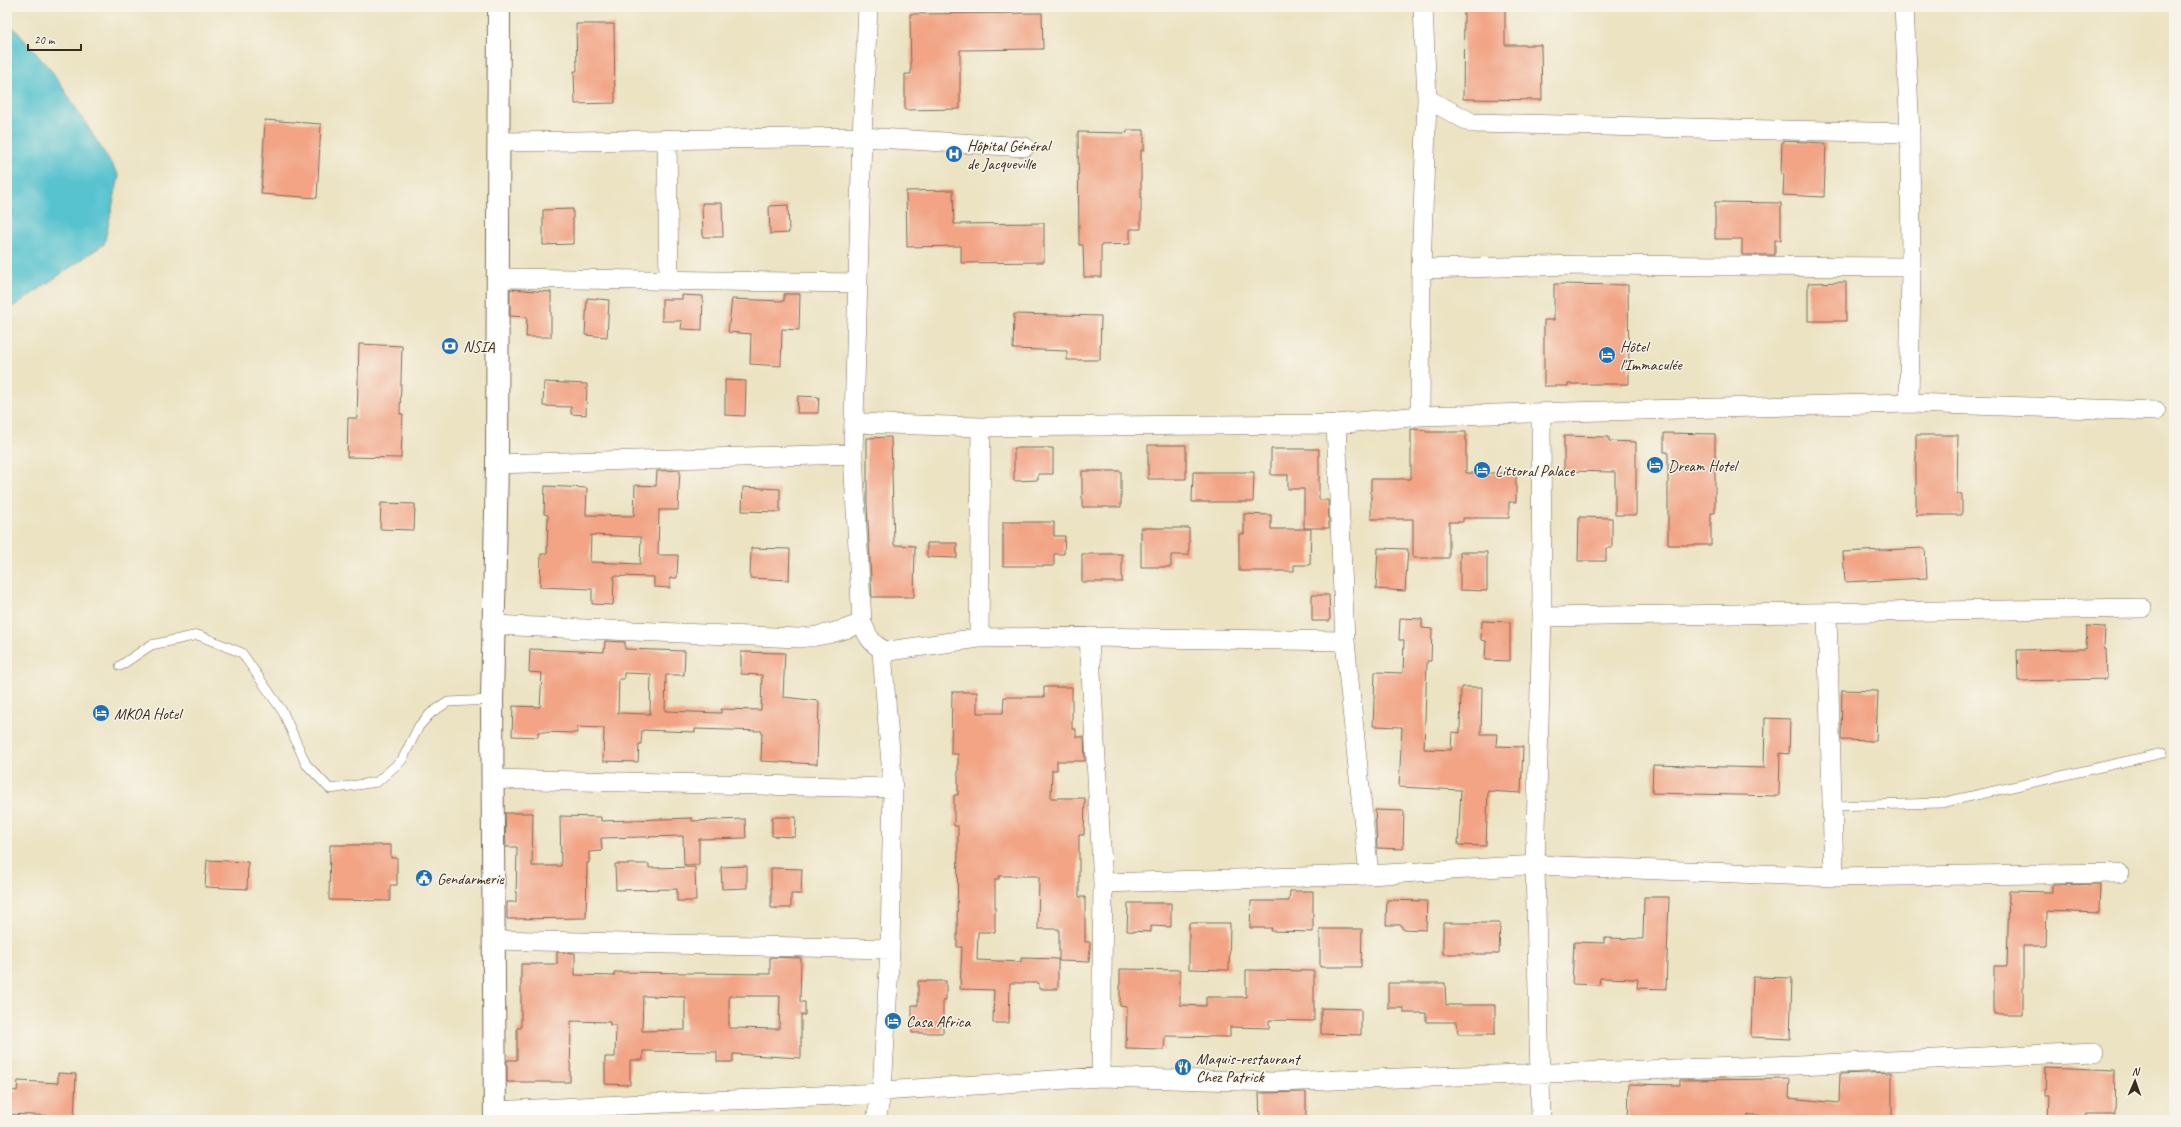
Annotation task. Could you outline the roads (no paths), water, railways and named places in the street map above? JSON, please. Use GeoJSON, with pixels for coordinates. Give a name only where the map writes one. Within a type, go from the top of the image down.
{"type":"FeatureCollection","features":[{"type":"Feature","properties":{"kind":"street"},"geometry":{"type":"LineString","coordinates":[[499,7],[497,464],[492,700],[492,940],[495,1115],[882,1092],[1100,1077],[1274,1082],[1540,1072],[1790,1066],[2094,1052]]}},
{"type":"Feature","properties":{"kind":"street"},"geometry":{"type":"LineString","coordinates":[[868,7],[862,137],[856,424],[853,454],[862,623],[868,637],[875,646],[886,651],[882,652]]}},
{"type":"Feature","properties":{"kind":"street"},"geometry":{"type":"LineString","coordinates":[[1420,416],[1421,268],[1427,99],[1423,7]]}},
{"type":"Feature","properties":{"kind":"street"},"geometry":{"type":"LineString","coordinates":[[1904,7],[1910,133],[1911,267],[1909,403]]}},
{"type":"Feature","properties":{"kind":"street"},"geometry":{"type":"LineString","coordinates":[[1427,99],[1472,123],[1910,133]]}},
{"type":"Feature","properties":{"kind":"street"},"geometry":{"type":"LineString","coordinates":[[498,142],[862,137],[1025,147]]}},
{"type":"Feature","properties":{"kind":"street"},"geometry":{"type":"LineString","coordinates":[[667,139],[668,281]]}},
{"type":"Feature","properties":{"kind":"street"},"geometry":{"type":"LineString","coordinates":[[1421,268],[1580,265],[1911,267]]}},
{"type":"Feature","properties":{"kind":"street"},"geometry":{"type":"LineString","coordinates":[[498,278],[858,283]]}},
{"type":"Feature","properties":{"kind":"street"},"geometry":{"type":"LineString","coordinates":[[856,424],[981,427],[1336,424],[1420,416],[1909,403],[2156,411]]}},
{"type":"Feature","properties":{"kind":"street"},"geometry":{"type":"LineString","coordinates":[[1541,413],[1542,618],[1535,865],[1541,1120]]}},
{"type":"Feature","properties":{"kind":"street"},"geometry":{"type":"LineString","coordinates":[[1336,424],[1345,641],[1369,875]]}},
{"type":"Feature","properties":{"kind":"street"},"geometry":{"type":"LineString","coordinates":[[979,638],[981,427]]}},
{"type":"Feature","properties":{"kind":"street"},"geometry":{"type":"LineString","coordinates":[[497,464],[853,454]]}},
{"type":"Feature","properties":{"kind":"street"},"geometry":{"type":"LineString","coordinates":[[1542,618],[2142,608]]}},
{"type":"Feature","properties":{"kind":"street"},"geometry":{"type":"LineString","coordinates":[[1827,613],[1834,877]]}},
{"type":"Feature","properties":{"kind":"street"},"geometry":{"type":"LineString","coordinates":[[493,625],[798,638],[834,634],[862,623]]}},
{"type":"Feature","properties":{"kind":"street"},"geometry":{"type":"LineString","coordinates":[[882,652],[979,638],[1345,641]]}},
{"type":"Feature","properties":{"kind":"street"},"geometry":{"type":"LineString","coordinates":[[1089,638],[1103,883],[1100,1077]]}},
{"type":"Feature","properties":{"kind":"street"},"geometry":{"type":"LineString","coordinates":[[876,1120],[882,1092],[890,949],[892,788],[882,652]]}},
{"type":"Feature","properties":{"kind":"street"},"geometry":{"type":"LineString","coordinates":[[493,779],[892,788]]}},
{"type":"Feature","properties":{"kind":"street"},"geometry":{"type":"LineString","coordinates":[[1103,883],[1369,875],[1535,865],[1834,877],[2119,873]]}},
{"type":"Feature","properties":{"kind":"street"},"geometry":{"type":"LineString","coordinates":[[492,940],[890,949]]}},
{"type":"Feature","properties":{"kind":"lane"},"geometry":{"type":"LineString","coordinates":[[120,666],[151,646],[198,635],[242,653],[283,712],[306,764],[330,790],[378,782],[402,760],[419,726],[448,702],[492,700]]}},
{"type":"Feature","properties":{"kind":"lane"},"geometry":{"type":"LineString","coordinates":[[1832,806],[1941,803],[2163,753]]}},
{"type":"Feature","properties":{"kind":"water"},"geometry":{"type":"Polygon","coordinates":[[[7,20],[54,74],[119,176],[104,244],[7,311],[7,20]]]}},
{"type":"Feature","properties":{"kind":"place","name":"Hôpital Général de Jacqueville"},"geometry":{"type":"Point","coordinates":[954,154]}},
{"type":"Feature","properties":{"kind":"place","name":"NSIA"},"geometry":{"type":"Point","coordinates":[450,346]}},
{"type":"Feature","properties":{"kind":"place","name":"Hôtel l'Immaculée"},"geometry":{"type":"Point","coordinates":[1607,355]}},
{"type":"Feature","properties":{"kind":"place","name":"Dream Hotel"},"geometry":{"type":"Point","coordinates":[1655,465]}},
{"type":"Feature","properties":{"kind":"place","name":"Littoral Palace"},"geometry":{"type":"Point","coordinates":[1482,470]}},
{"type":"Feature","properties":{"kind":"place","name":"MKOA Hotel"},"geometry":{"type":"Point","coordinates":[101,713]}},
{"type":"Feature","properties":{"kind":"place","name":"Gendarmerie"},"geometry":{"type":"Point","coordinates":[424,878]}},
{"type":"Feature","properties":{"kind":"place","name":"Casa Africa"},"geometry":{"type":"Point","coordinates":[893,1021]}},
{"type":"Feature","properties":{"kind":"place","name":"Maquis-restaurant Chez Patrick"},"geometry":{"type":"Point","coordinates":[1183,1067]}}]}
